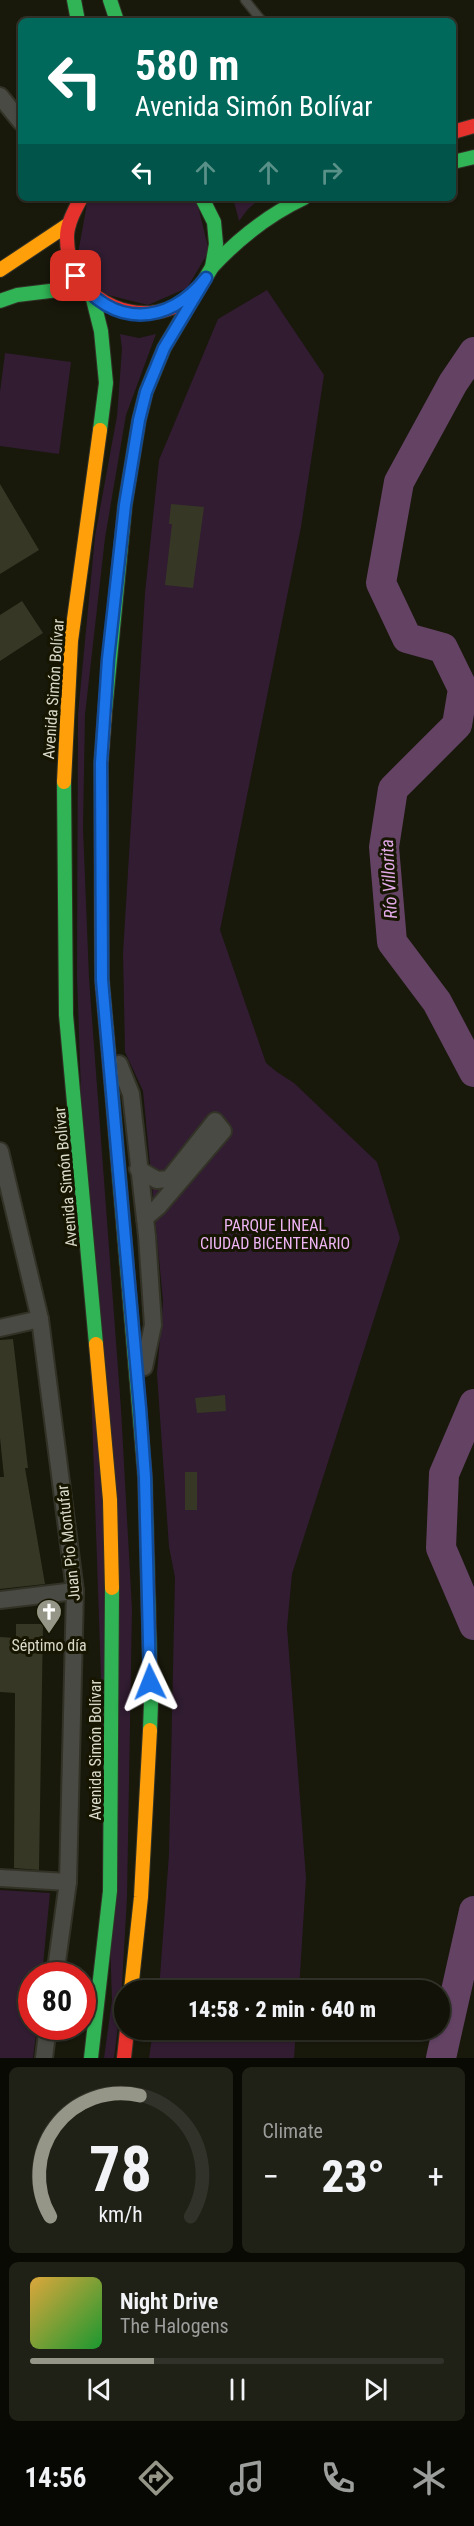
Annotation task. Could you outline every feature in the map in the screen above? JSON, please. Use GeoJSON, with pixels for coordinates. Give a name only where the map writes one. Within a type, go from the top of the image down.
{"type":"FeatureCollection","features":[{"type":"Feature","properties":{"kind":"main road"},"geometry":{"type":"LineString","coordinates":[[74,0],[77,18]]}},
{"type":"Feature","properties":{"kind":"main road"},"geometry":{"type":"LineString","coordinates":[[110,0],[116,18]]}},
{"type":"Feature","properties":{"kind":"main road"},"geometry":{"type":"LineString","coordinates":[[456,131],[474,126]]}},
{"type":"Feature","properties":{"kind":"main road"},"geometry":{"type":"LineString","coordinates":[[456,161],[474,157]]}},
{"type":"Feature","properties":{"kind":"main road","name":"Avenida Simón Bolívar"},"geometry":{"type":"LineString","coordinates":[[74,201],[68,250],[74,269],[88,291],[101,331],[106,383],[71,641],[64,747],[63,875],[66,1015],[107,1466],[112,1586],[110,1891],[91,2058]]}},
{"type":"Feature","properties":{"kind":"main road","name":"Avenida Simón Bolívar"},"geometry":{"type":"LineString","coordinates":[[71,219],[80,201]]}},
{"type":"Feature","properties":{"kind":"main road"},"geometry":{"type":"LineString","coordinates":[[132,1980],[141,1897],[151,1703],[145,1477],[139,1385],[102,980],[101,763],[106,673],[125,505],[139,420],[146,392],[164,348],[209,272],[216,243],[214,222],[204,201]]}},
{"type":"Feature","properties":{"kind":"main road"},"geometry":{"type":"LineString","coordinates":[[0,301],[17,296],[88,291],[110,307],[131,314],[153,314],[174,307],[192,295],[209,272],[250,229],[272,213],[298,201]]}},
{"type":"Feature","properties":{"kind":"main road"},"geometry":{"type":"LineString","coordinates":[[0,270],[71,219]]}},
{"type":"Feature","properties":{"kind":"main road"},"geometry":{"type":"LineString","coordinates":[[124,2058],[126,2040]]}},
{"type":"Feature","properties":{"kind":"street"},"geometry":{"type":"LineString","coordinates":[[0,96],[18,118]]}},
{"type":"Feature","properties":{"kind":"street"},"geometry":{"type":"LineString","coordinates":[[106,1030],[131,1094],[145,1218],[153,1325],[151,1343],[139,1385]]}},
{"type":"Feature","properties":{"kind":"street"},"geometry":{"type":"LineString","coordinates":[[138,1169],[157,1180],[169,1179],[215,1121],[223,1131],[158,1207],[145,1218]]}},
{"type":"Feature","properties":{"kind":"street","name":"Juan Pio Montufar"},"geometry":{"type":"LineString","coordinates":[[0,1151],[40,1319],[75,1591],[68,1882],[57,1962]]}},
{"type":"Feature","properties":{"kind":"street"},"geometry":{"type":"LineString","coordinates":[[0,1328],[40,1319]]}},
{"type":"Feature","properties":{"kind":"street"},"geometry":{"type":"LineString","coordinates":[[0,1600],[75,1591]]}},
{"type":"Feature","properties":{"kind":"street"},"geometry":{"type":"LineString","coordinates":[[0,1878],[68,1882]]}},
{"type":"Feature","properties":{"kind":"street"},"geometry":{"type":"LineString","coordinates":[[44,2058],[46,2040]]}},
{"type":"Feature","properties":{"kind":"lane"},"geometry":{"type":"LineString","coordinates":[[245,0],[260,18]]}},
{"type":"Feature","properties":{"kind":"green space"},"geometry":{"type":"Polygon","coordinates":[[[87,201],[197,201],[209,251],[187,288],[148,305],[104,294],[77,259],[87,201]]]}},
{"type":"Feature","properties":{"kind":"green space"},"geometry":{"type":"Polygon","coordinates":[[[234,201],[257,201],[248,209],[239,221],[234,201]]]}},
{"type":"Feature","properties":{"kind":"green space","name":"PARQUE LINEAL CIUDAD BICENTENARIO"},"geometry":{"type":"Polygon","coordinates":[[[267,290],[324,375],[301,527],[220,930],[266,1063],[294,1083],[377,1162],[400,1238],[292,1574],[287,1627],[306,1878],[300,1980],[160,1980],[169,1854],[175,1577],[169,1547],[157,1374],[163,1301],[143,1091],[125,1052],[123,953],[145,593],[159,460],[218,319],[267,290]]]}},
{"type":"Feature","properties":{"kind":"green space"},"geometry":{"type":"Polygon","coordinates":[[[120,334],[139,338],[156,334],[126,415],[105,538],[85,715],[83,828],[89,978],[121,1409],[132,1609],[127,1898],[122,1980],[114,1980],[114,2040],[116,2040],[114,2058],[104,2058],[112,2000],[77,976],[78,714],[95,536],[117,416],[122,349],[120,334]]]}},
{"type":"Feature","properties":{"kind":"green space"},"geometry":{"type":"Polygon","coordinates":[[[5,353],[71,362],[59,454],[0,446],[0,392],[5,353]]]}},
{"type":"Feature","properties":{"kind":"green space"},"geometry":{"type":"Polygon","coordinates":[[[0,1890],[50,1893],[43,1962],[18,1962],[18,2040],[35,2040],[33,2058],[0,2058],[0,1890]]]}},
{"type":"Feature","properties":{"kind":"green space"},"geometry":{"type":"Polygon","coordinates":[[[152,2040],[295,2040],[294,2058],[149,2058],[152,2040]]]}},
{"type":"Feature","properties":{"kind":"building"},"geometry":{"type":"Polygon","coordinates":[[[0,484],[39,550],[0,574],[0,484]]]}},
{"type":"Feature","properties":{"kind":"building"},"geometry":{"type":"Polygon","coordinates":[[[171,504],[204,507],[193,588],[165,585],[172,524],[169,524],[171,504]]]}},
{"type":"Feature","properties":{"kind":"building"},"geometry":{"type":"Polygon","coordinates":[[[22,601],[43,633],[0,661],[0,615],[22,601]]]}},
{"type":"Feature","properties":{"kind":"building"},"geometry":{"type":"Polygon","coordinates":[[[13,1339],[28,1468],[25,1468],[45,1584],[0,1589],[0,1477],[4,1477],[0,1438],[0,1340],[13,1339]]]}},
{"type":"Feature","properties":{"kind":"building"},"geometry":{"type":"Polygon","coordinates":[[[225,1395],[226,1411],[197,1413],[195,1398],[225,1395]]]}},
{"type":"Feature","properties":{"kind":"building"},"geometry":{"type":"Polygon","coordinates":[[[185,1472],[197,1472],[197,1510],[185,1510],[185,1472]]]}},
{"type":"Feature","properties":{"kind":"building"},"geometry":{"type":"Polygon","coordinates":[[[16,1624],[43,1624],[39,1870],[14,1868],[15,1693],[0,1692],[0,1637],[16,1638],[16,1624]]]}},
{"type":"Feature","properties":{"kind":"waterway","name":"Río Villorita"},"geometry":{"type":"LineString","coordinates":[[474,352],[453,383],[399,482],[381,583],[407,638],[443,648],[463,689],[457,725],[393,789],[384,847],[392,942],[437,1002],[474,1072]]}},
{"type":"Feature","properties":{"kind":"waterway","name":"Río Villorita"},"geometry":{"type":"LineString","coordinates":[[474,1404],[444,1474],[441,1548],[474,1625]]}},
{"type":"Feature","properties":{"kind":"waterway","name":"Río Villorita"},"geometry":{"type":"LineString","coordinates":[[441,2058],[474,1911]]}},
{"type":"Feature","properties":{"kind":"traffic: fast"},"geometry":{"type":"LineString","coordinates":[[74,0],[77,18]]}},
{"type":"Feature","properties":{"kind":"traffic: fast"},"geometry":{"type":"LineString","coordinates":[[110,0],[116,18]]}},
{"type":"Feature","properties":{"kind":"traffic: fast"},"geometry":{"type":"LineString","coordinates":[[456,161],[474,157]]}},
{"type":"Feature","properties":{"kind":"traffic: fast"},"geometry":{"type":"LineString","coordinates":[[105,711],[125,505],[139,420],[146,392],[164,348],[212,267],[216,244],[214,222],[204,201]]}},
{"type":"Feature","properties":{"kind":"traffic: fast"},"geometry":{"type":"LineString","coordinates":[[212,267],[255,228],[298,201]]}},
{"type":"Feature","properties":{"kind":"traffic: fast"},"geometry":{"type":"LineString","coordinates":[[0,301],[17,295],[83,287]]}},
{"type":"Feature","properties":{"kind":"traffic: fast"},"geometry":{"type":"LineString","coordinates":[[92,295],[101,331],[106,383],[100,430]]}},
{"type":"Feature","properties":{"kind":"traffic: fast"},"geometry":{"type":"LineString","coordinates":[[64,782],[66,1015],[96,1344]]}},
{"type":"Feature","properties":{"kind":"traffic: fast"},"geometry":{"type":"LineString","coordinates":[[111,1080],[145,1477],[150,1730]]}},
{"type":"Feature","properties":{"kind":"traffic: fast"},"geometry":{"type":"LineString","coordinates":[[91,2058],[110,1891],[112,1588]]}},
{"type":"Feature","properties":{"kind":"traffic: slow"},"geometry":{"type":"LineString","coordinates":[[0,270],[69,224]]}},
{"type":"Feature","properties":{"kind":"traffic: slow"},"geometry":{"type":"LineString","coordinates":[[64,782],[71,641],[100,430]]}},
{"type":"Feature","properties":{"kind":"traffic: slow"},"geometry":{"type":"LineString","coordinates":[[105,711],[101,763],[102,980],[111,1080]]}},
{"type":"Feature","properties":{"kind":"traffic: slow"},"geometry":{"type":"LineString","coordinates":[[96,1344],[110,1500],[112,1588]]}},
{"type":"Feature","properties":{"kind":"traffic: slow"},"geometry":{"type":"LineString","coordinates":[[132,1980],[141,1897],[150,1730]]}},
{"type":"Feature","properties":{"kind":"traffic: jam"},"geometry":{"type":"LineString","coordinates":[[456,131],[474,126]]}},
{"type":"Feature","properties":{"kind":"traffic: jam"},"geometry":{"type":"LineString","coordinates":[[80,201],[67,232],[70,260],[80,280],[95,296],[114,307],[135,312],[156,312],[177,305],[196,291]]}},
{"type":"Feature","properties":{"kind":"traffic: jam"},"geometry":{"type":"LineString","coordinates":[[124,2058],[126,2040]]}},
{"type":"Feature","properties":{"kind":"place","name":"Séptimo día"},"geometry":{"type":"Point","coordinates":[49,1635]}},
{"type":"Feature","properties":{"kind":"route"},"geometry":{"type":"LineString","coordinates":[[76,276],[92,295],[110,307],[131,314],[153,314],[174,307],[192,295],[206,278],[164,348],[146,392],[139,420],[125,505],[106,673],[101,763],[102,980],[127,1245],[145,1477],[150,1682]]}}]}
